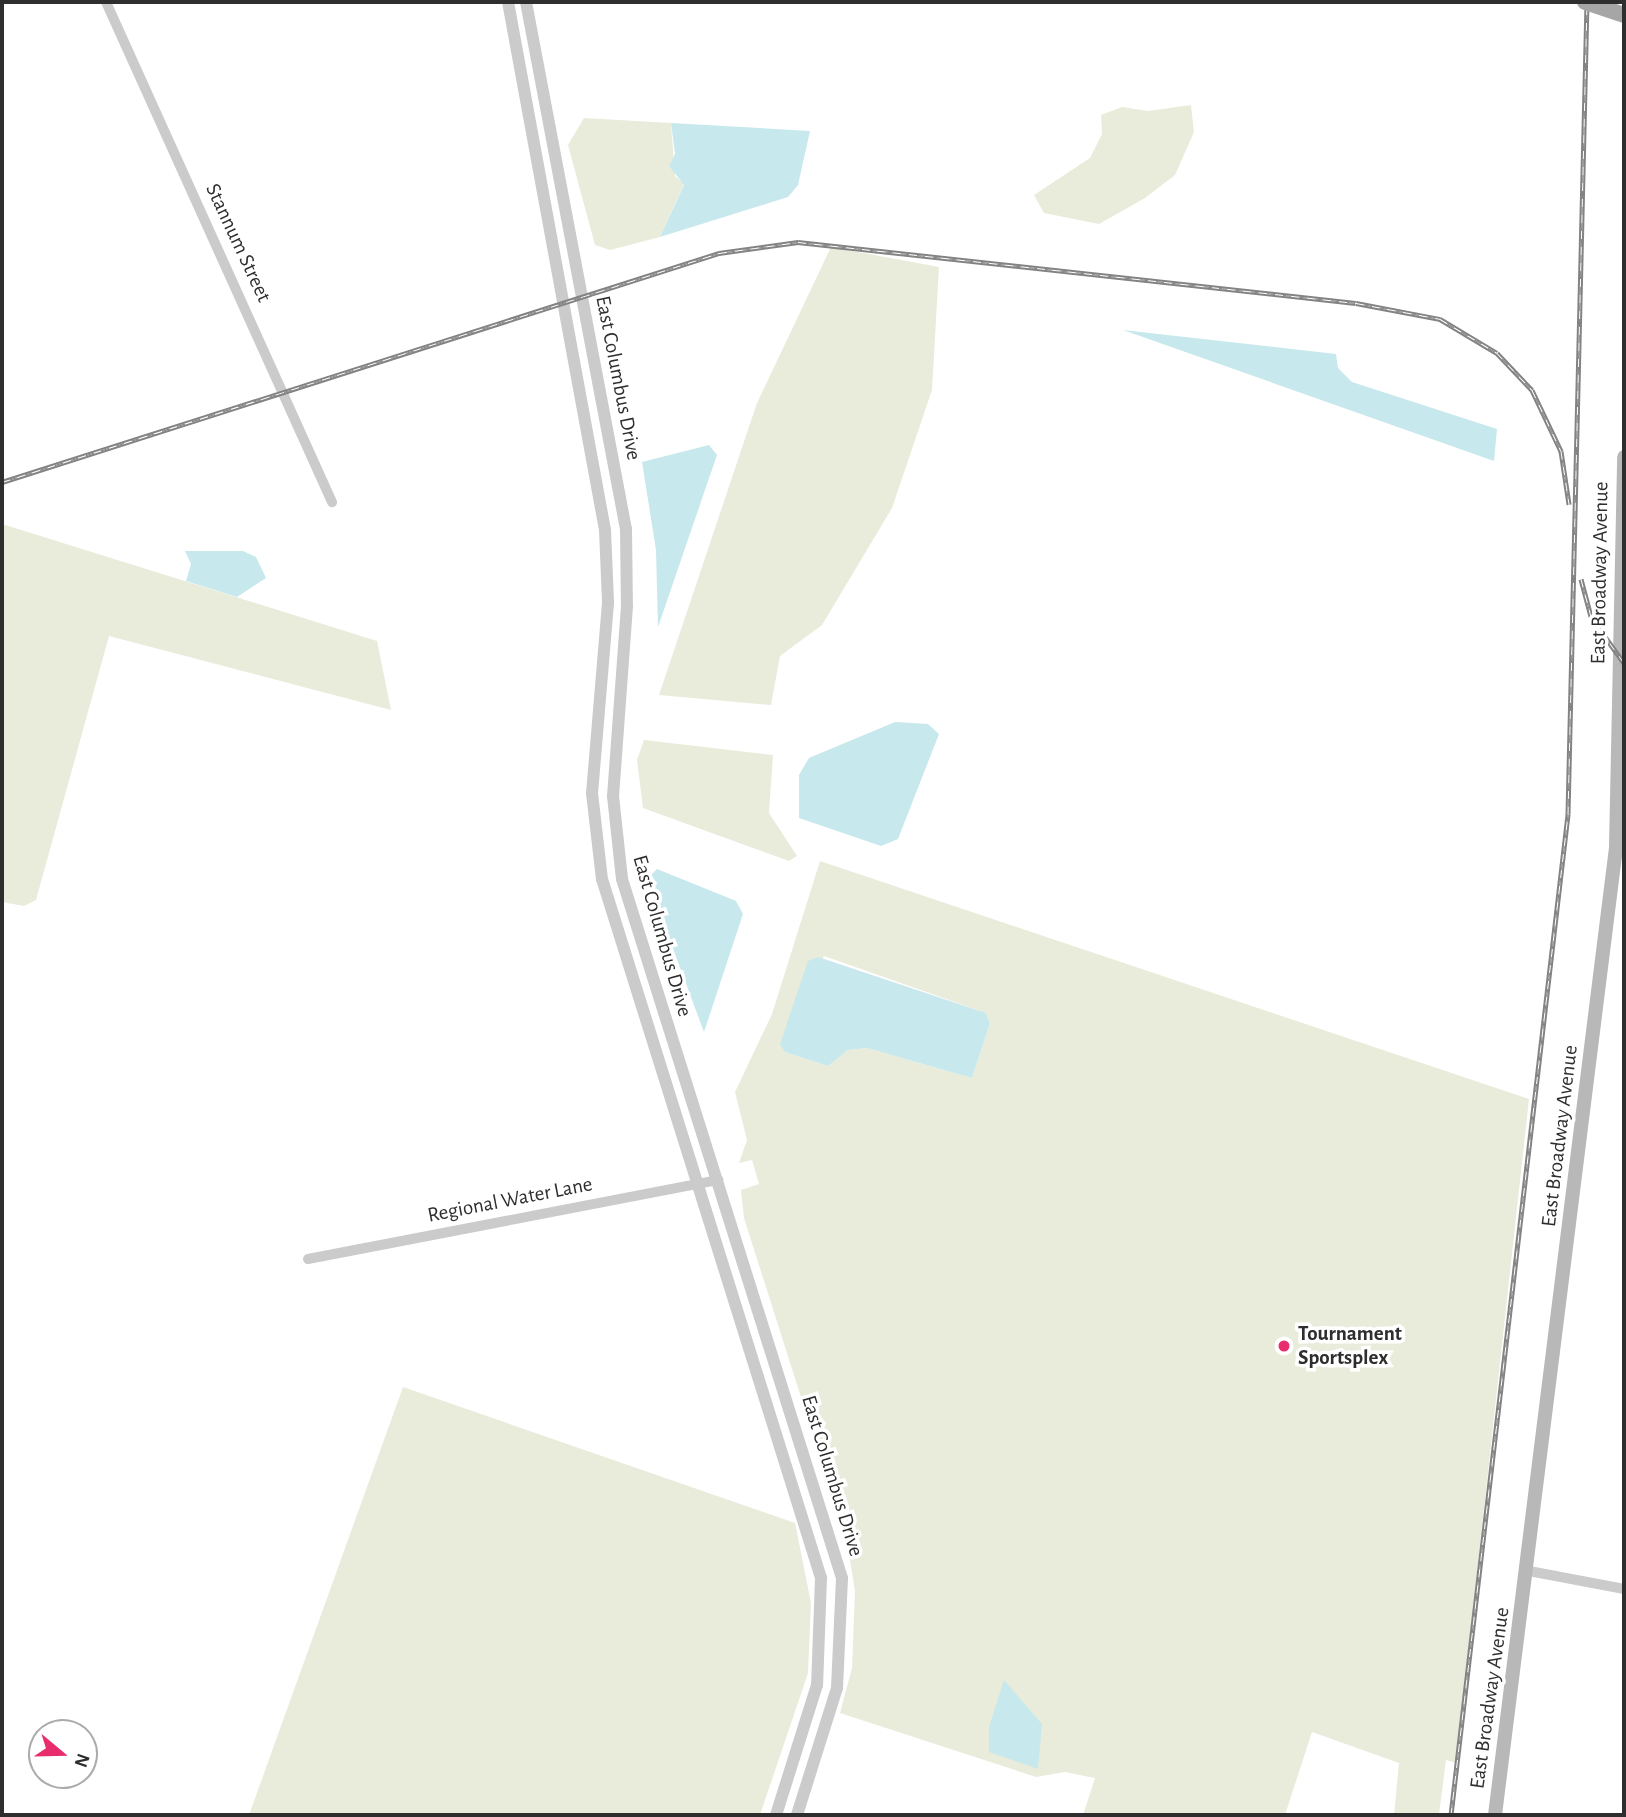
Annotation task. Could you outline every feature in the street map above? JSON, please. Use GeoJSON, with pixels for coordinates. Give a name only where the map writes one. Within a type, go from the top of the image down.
{"type":"FeatureCollection","features":[{"type":"Feature","properties":{"kind":"main road"},"geometry":{"type":"LineString","coordinates":[[1585,2],[1624,15]]}},
{"type":"Feature","properties":{"kind":"main road","name":"East Broadway Avenue"},"geometry":{"type":"LineString","coordinates":[[1495,1815],[1529,1571],[1616,847],[1624,457]]}},
{"type":"Feature","properties":{"kind":"street","name":"Stannum Street"},"geometry":{"type":"LineString","coordinates":[[106,2],[332,502]]}},
{"type":"Feature","properties":{"kind":"street","name":"East Columbus Drive"},"geometry":{"type":"LineString","coordinates":[[508,2],[605,530],[608,603],[592,793],[602,878],[821,1578],[817,1685],[776,1815]]}},
{"type":"Feature","properties":{"kind":"street","name":"East Columbus Drive"},"geometry":{"type":"LineString","coordinates":[[526,2],[626,529],[613,796],[622,879],[842,1578],[837,1688],[797,1815]]}},
{"type":"Feature","properties":{"kind":"street"},"geometry":{"type":"LineString","coordinates":[[525,97],[544,93]]}},
{"type":"Feature","properties":{"kind":"street"},"geometry":{"type":"LineString","coordinates":[[597,716],[618,717]]}},
{"type":"Feature","properties":{"kind":"street","name":"Regional Water Lane"},"geometry":{"type":"LineString","coordinates":[[308,1259],[718,1180]]}},
{"type":"Feature","properties":{"kind":"street"},"geometry":{"type":"LineString","coordinates":[[1529,1571],[1624,1589]]}},
{"type":"Feature","properties":{"kind":"green space"},"geometry":{"type":"Polygon","coordinates":[[[1191,105],[1194,132],[1175,175],[1145,198],[1099,224],[1044,213],[1034,195],[1090,158],[1102,134],[1101,115],[1122,107],[1148,111],[1191,105]]]}},
{"type":"Feature","properties":{"kind":"green space"},"geometry":{"type":"Polygon","coordinates":[[[584,118],[671,123],[675,176],[684,184],[660,237],[610,250],[595,245],[568,145],[584,118]]]}},
{"type":"Feature","properties":{"kind":"green space"},"geometry":{"type":"Polygon","coordinates":[[[831,247],[939,267],[932,390],[892,508],[822,625],[780,656],[771,705],[659,695],[757,403],[831,247]]]}},
{"type":"Feature","properties":{"kind":"green space"},"geometry":{"type":"Polygon","coordinates":[[[2,524],[377,641],[391,710],[109,636],[36,900],[24,906],[2,902],[2,524]]]}},
{"type":"Feature","properties":{"kind":"green space"},"geometry":{"type":"Polygon","coordinates":[[[644,740],[773,755],[769,813],[797,856],[789,861],[643,808],[637,760],[644,740]]]}},
{"type":"Feature","properties":{"kind":"green space"},"geometry":{"type":"Polygon","coordinates":[[[820,861],[1529,1099],[1456,1763],[1446,1760],[1439,1815],[1394,1815],[1399,1763],[1312,1732],[1285,1815],[1083,1815],[1095,1778],[1065,1772],[1036,1777],[840,1713],[852,1668],[855,1591],[847,1542],[744,1218],[741,1190],[759,1184],[752,1160],[739,1163],[747,1140],[735,1092],[772,1014],[820,861]],[[824,956],[785,1052],[828,1066],[848,1050],[867,1048],[972,1078],[990,1023],[986,1013],[824,956]]]}},
{"type":"Feature","properties":{"kind":"green space"},"geometry":{"type":"Polygon","coordinates":[[[403,1387],[795,1523],[811,1603],[808,1673],[760,1815],[249,1815],[403,1387]]]}},
{"type":"Feature","properties":{"kind":"water"},"geometry":{"type":"Polygon","coordinates":[[[671,123],[810,131],[798,185],[788,197],[660,237],[684,185],[669,166],[675,154],[671,123]]]}},
{"type":"Feature","properties":{"kind":"water"},"geometry":{"type":"Polygon","coordinates":[[[1123,330],[1336,354],[1338,368],[1352,382],[1497,429],[1494,461],[1123,330]]]}},
{"type":"Feature","properties":{"kind":"water"},"geometry":{"type":"Polygon","coordinates":[[[709,445],[717,455],[658,627],[656,550],[642,462],[709,445]]]}},
{"type":"Feature","properties":{"kind":"water"},"geometry":{"type":"Polygon","coordinates":[[[185,551],[243,551],[256,557],[266,578],[237,597],[186,581],[191,564],[185,551]]]}},
{"type":"Feature","properties":{"kind":"water"},"geometry":{"type":"Polygon","coordinates":[[[895,722],[928,724],[939,734],[898,839],[881,846],[799,818],[799,775],[809,758],[895,722]]]}},
{"type":"Feature","properties":{"kind":"water"},"geometry":{"type":"Polygon","coordinates":[[[657,869],[736,901],[743,914],[704,1032],[647,879],[657,869]]]}},
{"type":"Feature","properties":{"kind":"water"},"geometry":{"type":"Polygon","coordinates":[[[818,957],[986,1013],[990,1023],[972,1078],[867,1048],[848,1050],[828,1066],[785,1052],[780,1044],[808,961],[818,957]]]}},
{"type":"Feature","properties":{"kind":"water"},"geometry":{"type":"Polygon","coordinates":[[[1004,1680],[1042,1724],[1038,1769],[989,1752],[989,1727],[1004,1680]]]}},
{"type":"Feature","properties":{"kind":"railway"},"geometry":{"type":"LineString","coordinates":[[1451,1815],[1568,814],[1587,2]]}},
{"type":"Feature","properties":{"kind":"railway"},"geometry":{"type":"LineString","coordinates":[[2,482],[719,253],[798,242],[1356,303],[1440,319],[1497,353],[1532,390],[1561,451],[1569,504]]}},
{"type":"Feature","properties":{"kind":"railway"},"geometry":{"type":"LineString","coordinates":[[1581,579],[1591,617],[1624,663]]}},
{"type":"Feature","properties":{"kind":"place","name":"Tournament Sportsplex"},"geometry":{"type":"Point","coordinates":[1284,1346]}}]}
